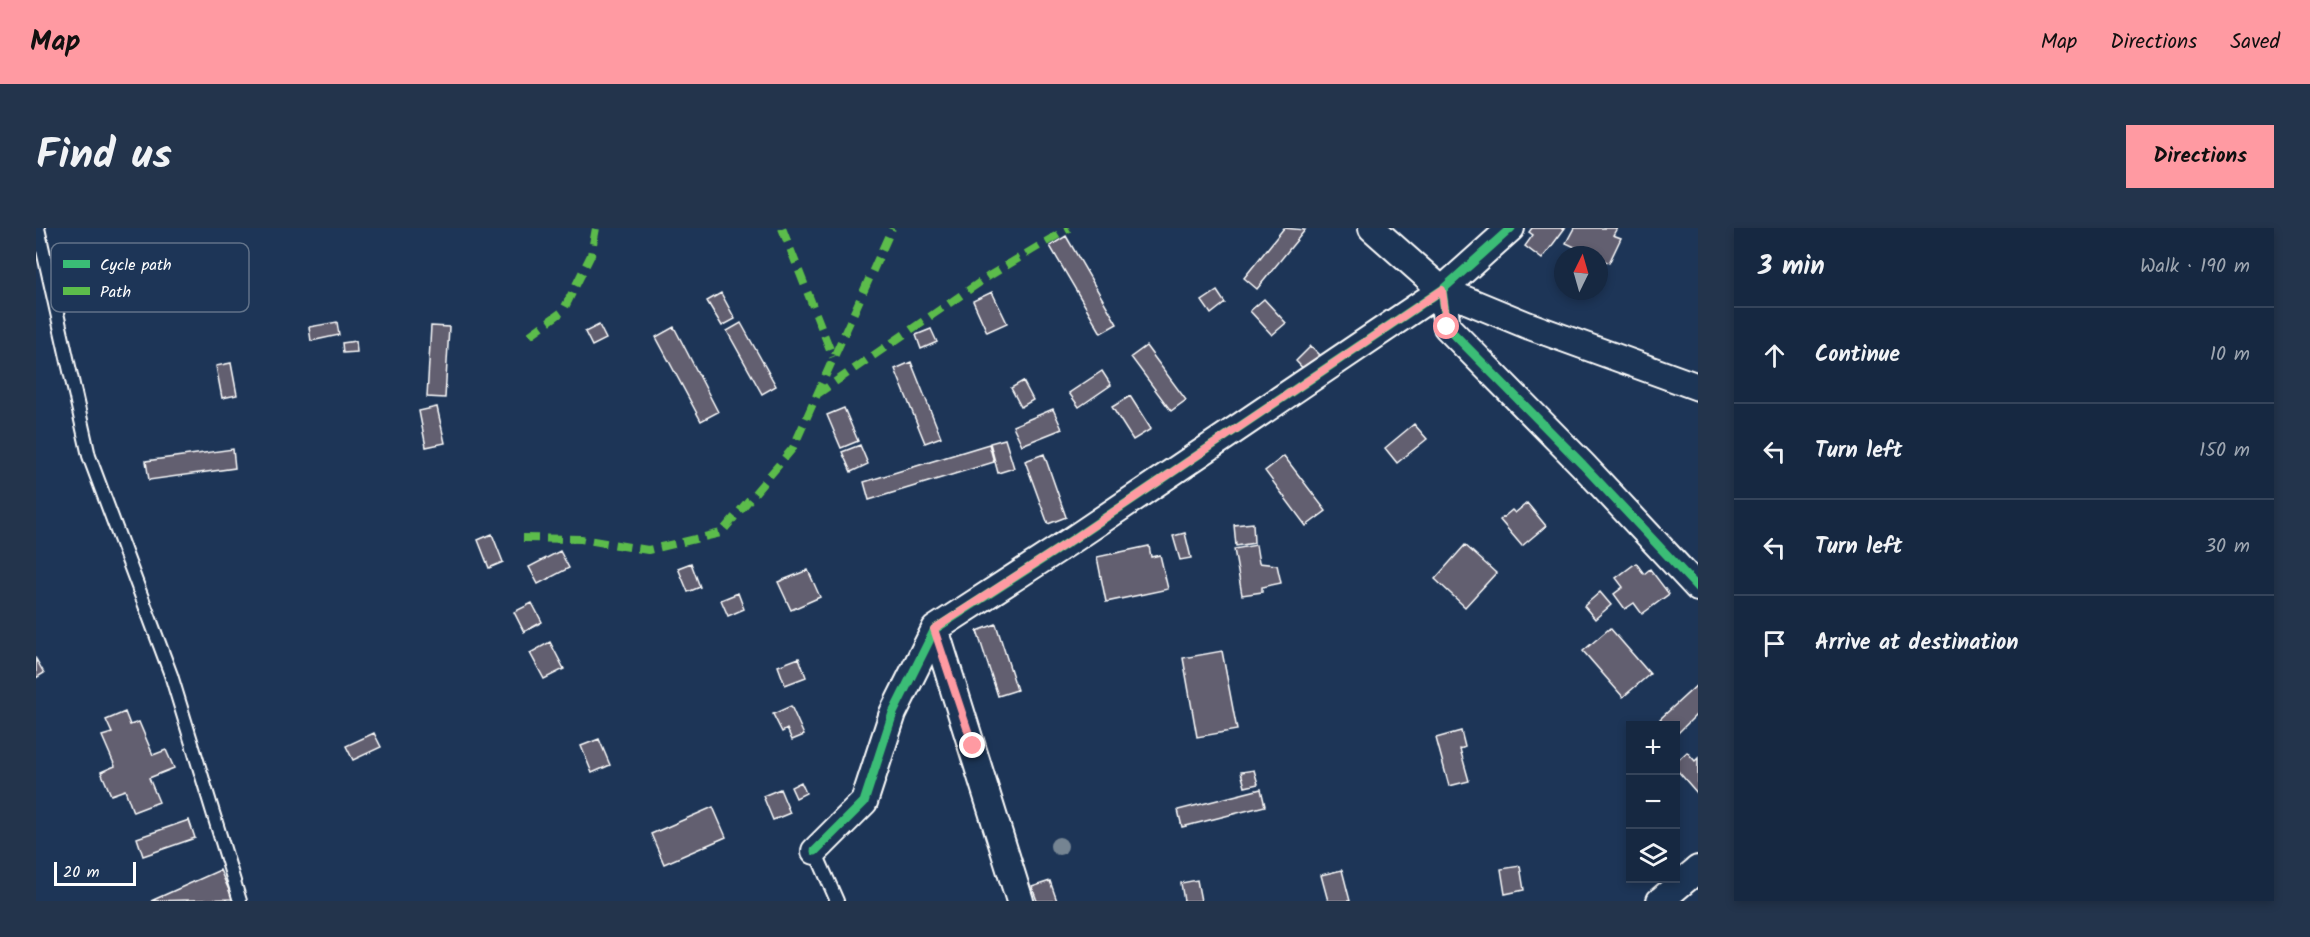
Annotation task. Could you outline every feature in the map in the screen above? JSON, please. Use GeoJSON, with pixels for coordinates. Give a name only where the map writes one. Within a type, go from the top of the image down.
{"type":"FeatureCollection","features":[{"type":"Feature","properties":{"kind":"street"},"geometry":{"type":"LineString","coordinates":[[1372,228],[1442,290],[1527,325],[1698,387]]}},
{"type":"Feature","properties":{"kind":"street"},"geometry":{"type":"LineString","coordinates":[[815,851],[864,802],[893,713],[934,629],[1075,538],[1442,290],[1511,228]]}},
{"type":"Feature","properties":{"kind":"street"},"geometry":{"type":"LineString","coordinates":[[1442,290],[1447,327],[1583,465],[1698,588]]}},
{"type":"Feature","properties":{"kind":"street"},"geometry":{"type":"LineString","coordinates":[[934,629],[1020,901]]}},
{"type":"Feature","properties":{"kind":"street"},"geometry":{"type":"LineString","coordinates":[[1660,901],[1698,869]]}},
{"type":"Feature","properties":{"kind":"lane"},"geometry":{"type":"LineString","coordinates":[[38,228],[51,286]]}},
{"type":"Feature","properties":{"kind":"lane"},"geometry":{"type":"LineString","coordinates":[[57,312],[89,456],[171,675],[240,901]]}},
{"type":"Feature","properties":{"kind":"lane"},"geometry":{"type":"LineString","coordinates":[[815,851],[837,901]]}},
{"type":"Feature","properties":{"kind":"building"},"geometry":{"type":"Polygon","coordinates":[[[1284,228],[1305,230],[1257,289],[1244,278],[1284,228]]]}},
{"type":"Feature","properties":{"kind":"building"},"geometry":{"type":"Polygon","coordinates":[[[1532,228],[1565,228],[1542,259],[1525,246],[1533,235],[1529,232],[1532,228]]]}},
{"type":"Feature","properties":{"kind":"building"},"geometry":{"type":"Polygon","coordinates":[[[1574,228],[1617,228],[1613,235],[1621,238],[1609,263],[1608,246],[1572,246],[1566,243],[1574,228]]]}},
{"type":"Feature","properties":{"kind":"building"},"geometry":{"type":"Polygon","coordinates":[[[1066,236],[1117,324],[1101,333],[1050,246],[1066,236]]]}},
{"type":"Feature","properties":{"kind":"building"},"geometry":{"type":"Polygon","coordinates":[[[1217,291],[1225,303],[1211,314],[1202,301],[1217,291]]]}},
{"type":"Feature","properties":{"kind":"building"},"geometry":{"type":"Polygon","coordinates":[[[992,292],[1007,323],[987,332],[973,301],[992,292]]]}},
{"type":"Feature","properties":{"kind":"building"},"geometry":{"type":"Polygon","coordinates":[[[721,293],[735,319],[722,326],[707,301],[721,293]]]}},
{"type":"Feature","properties":{"kind":"building"},"geometry":{"type":"Polygon","coordinates":[[[1264,299],[1286,323],[1272,335],[1250,311],[1264,299]]]}},
{"type":"Feature","properties":{"kind":"building"},"geometry":{"type":"Polygon","coordinates":[[[337,322],[339,335],[311,341],[309,327],[337,322]]]}},
{"type":"Feature","properties":{"kind":"building"},"geometry":{"type":"Polygon","coordinates":[[[741,323],[776,386],[762,394],[727,331],[741,323]]]}},
{"type":"Feature","properties":{"kind":"building"},"geometry":{"type":"Polygon","coordinates":[[[599,325],[606,339],[592,346],[585,332],[599,325]]]}},
{"type":"Feature","properties":{"kind":"building"},"geometry":{"type":"Polygon","coordinates":[[[431,326],[449,327],[445,398],[427,397],[431,326]]]}},
{"type":"Feature","properties":{"kind":"building"},"geometry":{"type":"Polygon","coordinates":[[[674,327],[718,412],[701,421],[656,337],[674,327]]]}},
{"type":"Feature","properties":{"kind":"building"},"geometry":{"type":"Polygon","coordinates":[[[931,329],[937,342],[921,349],[916,335],[931,329]]]}},
{"type":"Feature","properties":{"kind":"building"},"geometry":{"type":"Polygon","coordinates":[[[356,341],[357,352],[343,353],[342,343],[356,341]]]}},
{"type":"Feature","properties":{"kind":"building"},"geometry":{"type":"Polygon","coordinates":[[[1146,346],[1186,400],[1171,411],[1131,357],[1146,346]]]}},
{"type":"Feature","properties":{"kind":"building"},"geometry":{"type":"Polygon","coordinates":[[[1311,346],[1325,360],[1309,375],[1296,361],[1311,346]]]}},
{"type":"Feature","properties":{"kind":"building"},"geometry":{"type":"Polygon","coordinates":[[[911,362],[941,437],[925,443],[895,369],[911,362]]]}},
{"type":"Feature","properties":{"kind":"building"},"geometry":{"type":"Polygon","coordinates":[[[231,363],[237,395],[222,398],[216,366],[231,363]]]}},
{"type":"Feature","properties":{"kind":"building"},"geometry":{"type":"Polygon","coordinates":[[[1102,371],[1111,385],[1079,407],[1069,393],[1102,371]]]}},
{"type":"Feature","properties":{"kind":"building"},"geometry":{"type":"Polygon","coordinates":[[[1023,381],[1033,400],[1021,407],[1011,388],[1023,381]]]}},
{"type":"Feature","properties":{"kind":"building"},"geometry":{"type":"Polygon","coordinates":[[[1130,396],[1151,429],[1133,440],[1112,407],[1130,396]]]}},
{"type":"Feature","properties":{"kind":"building"},"geometry":{"type":"Polygon","coordinates":[[[437,407],[445,443],[426,447],[419,411],[437,407]]]}},
{"type":"Feature","properties":{"kind":"building"},"geometry":{"type":"Polygon","coordinates":[[[844,408],[858,441],[841,448],[827,415],[844,408]]]}},
{"type":"Feature","properties":{"kind":"building"},"geometry":{"type":"Polygon","coordinates":[[[1053,409],[1062,429],[1022,445],[1013,426],[1053,409]]]}},
{"type":"Feature","properties":{"kind":"building"},"geometry":{"type":"Polygon","coordinates":[[[1414,424],[1427,439],[1397,463],[1385,448],[1414,424]]]}},
{"type":"Feature","properties":{"kind":"building"},"geometry":{"type":"Polygon","coordinates":[[[1005,439],[1014,468],[998,473],[990,443],[1005,439]]]}},
{"type":"Feature","properties":{"kind":"building"},"geometry":{"type":"Polygon","coordinates":[[[989,444],[994,462],[869,500],[864,482],[989,444]]]}},
{"type":"Feature","properties":{"kind":"building"},"geometry":{"type":"Polygon","coordinates":[[[860,445],[868,464],[851,472],[842,452],[860,445]]]}},
{"type":"Feature","properties":{"kind":"building"},"geometry":{"type":"Polygon","coordinates":[[[233,449],[235,468],[149,480],[146,461],[233,449]]]}},
{"type":"Feature","properties":{"kind":"building"},"geometry":{"type":"Polygon","coordinates":[[[1044,454],[1066,517],[1048,524],[1025,461],[1044,454]]]}},
{"type":"Feature","properties":{"kind":"building"},"geometry":{"type":"Polygon","coordinates":[[[1284,456],[1326,511],[1306,526],[1265,471],[1284,456]]]}},
{"type":"Feature","properties":{"kind":"building"},"geometry":{"type":"Polygon","coordinates":[[[1527,503],[1546,526],[1522,546],[1500,520],[1512,510],[1515,513],[1527,503]]]}},
{"type":"Feature","properties":{"kind":"building"},"geometry":{"type":"Polygon","coordinates":[[[1253,523],[1254,543],[1236,546],[1234,525],[1253,523]]]}},
{"type":"Feature","properties":{"kind":"building"},"geometry":{"type":"Polygon","coordinates":[[[1185,533],[1191,558],[1180,560],[1173,536],[1185,533]]]}},
{"type":"Feature","properties":{"kind":"building"},"geometry":{"type":"Polygon","coordinates":[[[492,534],[503,562],[489,568],[478,540],[492,534]]]}},
{"type":"Feature","properties":{"kind":"building"},"geometry":{"type":"Polygon","coordinates":[[[1256,545],[1259,563],[1277,565],[1281,583],[1262,587],[1262,592],[1242,595],[1234,549],[1256,545]]]}},
{"type":"Feature","properties":{"kind":"building"},"geometry":{"type":"Polygon","coordinates":[[[1465,545],[1496,573],[1465,607],[1435,579],[1465,545]]]}},
{"type":"Feature","properties":{"kind":"building"},"geometry":{"type":"Polygon","coordinates":[[[1149,546],[1151,557],[1160,555],[1168,589],[1106,602],[1097,557],[1149,546]]]}},
{"type":"Feature","properties":{"kind":"building"},"geometry":{"type":"Polygon","coordinates":[[[560,551],[569,568],[538,584],[529,567],[560,551]]]}},
{"type":"Feature","properties":{"kind":"building"},"geometry":{"type":"Polygon","coordinates":[[[691,563],[700,587],[688,592],[678,568],[691,563]]]}},
{"type":"Feature","properties":{"kind":"building"},"geometry":{"type":"Polygon","coordinates":[[[1636,563],[1644,574],[1650,569],[1669,594],[1642,614],[1634,603],[1625,609],[1614,594],[1623,587],[1616,578],[1636,563]]]}},
{"type":"Feature","properties":{"kind":"building"},"geometry":{"type":"Polygon","coordinates":[[[808,570],[820,597],[791,610],[778,582],[808,570]]]}},
{"type":"Feature","properties":{"kind":"building"},"geometry":{"type":"Polygon","coordinates":[[[1600,592],[1611,605],[1595,619],[1584,606],[1600,592]]]}},
{"type":"Feature","properties":{"kind":"building"},"geometry":{"type":"Polygon","coordinates":[[[738,593],[744,609],[728,616],[721,600],[738,593]]]}},
{"type":"Feature","properties":{"kind":"building"},"geometry":{"type":"Polygon","coordinates":[[[532,603],[542,622],[524,632],[514,612],[532,603]]]}},
{"type":"Feature","properties":{"kind":"building"},"geometry":{"type":"Polygon","coordinates":[[[996,624],[1017,690],[998,696],[977,631],[996,624]]]}},
{"type":"Feature","properties":{"kind":"building"},"geometry":{"type":"Polygon","coordinates":[[[1610,628],[1650,674],[1623,697],[1583,651],[1610,628]]]}},
{"type":"Feature","properties":{"kind":"building"},"geometry":{"type":"Polygon","coordinates":[[[550,642],[564,669],[544,679],[530,653],[550,642]]]}},
{"type":"Feature","properties":{"kind":"building"},"geometry":{"type":"Polygon","coordinates":[[[1222,651],[1237,730],[1197,737],[1183,658],[1222,651]]]}},
{"type":"Feature","properties":{"kind":"building"},"geometry":{"type":"Polygon","coordinates":[[[799,658],[806,677],[785,685],[778,666],[799,658]]]}},
{"type":"Feature","properties":{"kind":"building"},"geometry":{"type":"Polygon","coordinates":[[[36,659],[44,673],[36,678],[36,659]]]}},
{"type":"Feature","properties":{"kind":"building"},"geometry":{"type":"Polygon","coordinates":[[[1698,684],[1698,713],[1680,731],[1680,721],[1660,719],[1698,684]]]}},
{"type":"Feature","properties":{"kind":"building"},"geometry":{"type":"Polygon","coordinates":[[[791,706],[804,735],[792,740],[787,729],[782,732],[773,714],[791,706]]]}},
{"type":"Feature","properties":{"kind":"building"},"geometry":{"type":"Polygon","coordinates":[[[125,712],[130,725],[139,722],[153,755],[166,750],[174,768],[149,778],[159,802],[133,812],[125,790],[111,795],[101,772],[115,766],[102,736],[112,733],[106,720],[125,712]]]}},
{"type":"Feature","properties":{"kind":"building"},"geometry":{"type":"Polygon","coordinates":[[[1461,731],[1465,747],[1460,749],[1469,781],[1449,786],[1436,738],[1461,731]]]}},
{"type":"Feature","properties":{"kind":"building"},"geometry":{"type":"Polygon","coordinates":[[[374,733],[381,747],[353,760],[346,746],[374,733]]]}},
{"type":"Feature","properties":{"kind":"building"},"geometry":{"type":"Polygon","coordinates":[[[599,739],[610,765],[592,773],[581,746],[599,739]]]}},
{"type":"Feature","properties":{"kind":"building"},"geometry":{"type":"Polygon","coordinates":[[[1687,752],[1695,761],[1698,758],[1698,794],[1680,774],[1680,758],[1687,752]]]}},
{"type":"Feature","properties":{"kind":"building"},"geometry":{"type":"Polygon","coordinates":[[[1254,770],[1258,784],[1245,787],[1241,772],[1254,770]]]}},
{"type":"Feature","properties":{"kind":"building"},"geometry":{"type":"Polygon","coordinates":[[[801,782],[806,793],[796,798],[791,787],[801,782]]]}},
{"type":"Feature","properties":{"kind":"building"},"geometry":{"type":"Polygon","coordinates":[[[780,789],[790,813],[773,820],[763,796],[780,789]]]}},
{"type":"Feature","properties":{"kind":"building"},"geometry":{"type":"Polygon","coordinates":[[[1261,789],[1265,806],[1182,827],[1178,810],[1261,789]]]}},
{"type":"Feature","properties":{"kind":"building"},"geometry":{"type":"Polygon","coordinates":[[[713,807],[726,837],[664,864],[651,834],[713,807]]]}},
{"type":"Feature","properties":{"kind":"building"},"geometry":{"type":"Polygon","coordinates":[[[189,820],[195,838],[143,856],[137,838],[189,820]]]}},
{"type":"Feature","properties":{"kind":"building"},"geometry":{"type":"Polygon","coordinates":[[[1520,866],[1524,890],[1505,894],[1501,869],[1520,866]]]}},
{"type":"Feature","properties":{"kind":"building"},"geometry":{"type":"Polygon","coordinates":[[[220,870],[233,899],[151,901],[220,870]]]}},
{"type":"Feature","properties":{"kind":"building"},"geometry":{"type":"Polygon","coordinates":[[[1342,870],[1350,901],[1328,901],[1321,875],[1342,870]]]}},
{"type":"Feature","properties":{"kind":"building"},"geometry":{"type":"Polygon","coordinates":[[[1197,880],[1201,901],[1184,901],[1181,883],[1197,880]]]}},
{"type":"Feature","properties":{"kind":"building"},"geometry":{"type":"Polygon","coordinates":[[[1050,881],[1057,901],[1037,901],[1032,887],[1050,881]]]}},
{"type":"Feature","properties":{"kind":"marked path"},"geometry":{"type":"LineString","coordinates":[[530,335],[563,311],[591,255],[596,228]]}},
{"type":"Feature","properties":{"kind":"marked path"},"geometry":{"type":"LineString","coordinates":[[782,228],[833,357]]}},
{"type":"Feature","properties":{"kind":"marked path"},"geometry":{"type":"LineString","coordinates":[[523,538],[581,539],[648,550],[721,533],[793,448],[892,228]]}},
{"type":"Feature","properties":{"kind":"marked path"},"geometry":{"type":"LineString","coordinates":[[816,395],[989,276],[1069,228]]}},
{"type":"Feature","properties":{"kind":"cycle path"},"geometry":{"type":"LineString","coordinates":[[815,851],[864,802],[893,713],[935,629],[1075,538],[1442,290],[1511,228]]}},
{"type":"Feature","properties":{"kind":"cycle path"},"geometry":{"type":"LineString","coordinates":[[1442,290],[1447,327],[1583,465],[1698,588]]}},
{"type":"Feature","properties":{"kind":"route"},"geometry":{"type":"LineString","coordinates":[[973,746],[934,629],[1075,538],[1442,290],[1447,327]]}}]}
